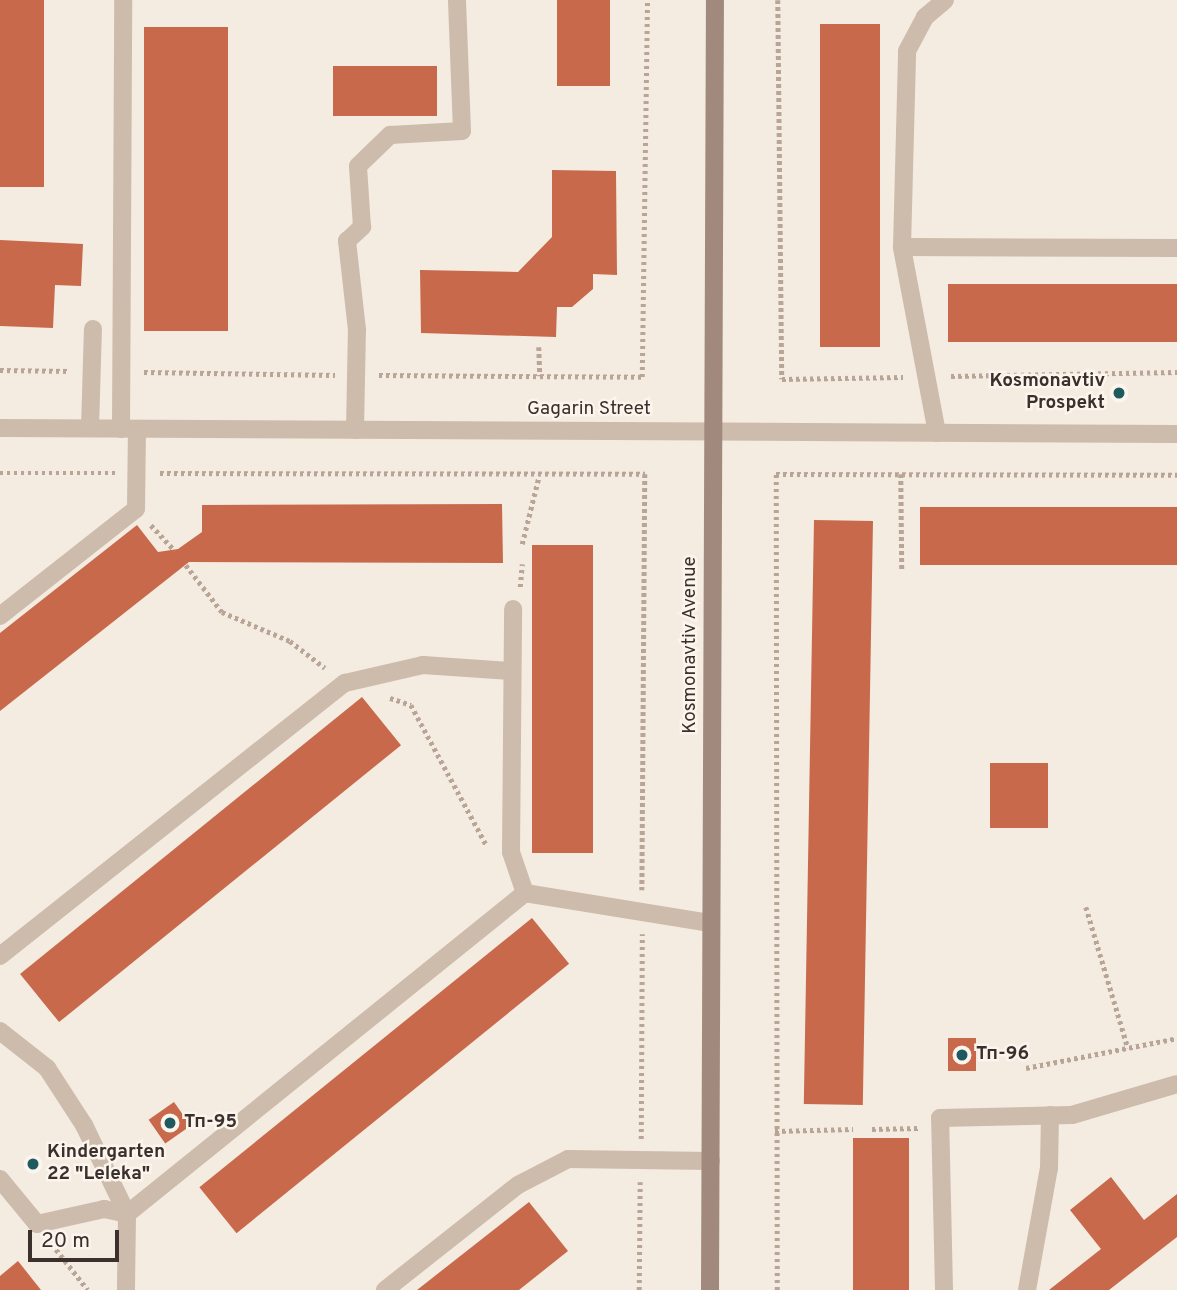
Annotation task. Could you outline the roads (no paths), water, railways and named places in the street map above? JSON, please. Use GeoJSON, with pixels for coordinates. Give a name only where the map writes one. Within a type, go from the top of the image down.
{"type":"FeatureCollection","features":[{"type":"Feature","properties":{"kind":"main road","name":"Kosmonavtiv Avenue"},"geometry":{"type":"LineString","coordinates":[[710,1290],[715,0]]}},
{"type":"Feature","properties":{"kind":"street"},"geometry":{"type":"LineString","coordinates":[[0,616],[136,509],[136,472],[122,372],[123,0]]}},
{"type":"Feature","properties":{"kind":"street"},"geometry":{"type":"LineString","coordinates":[[355,430],[356,375],[347,241],[362,227],[358,166],[390,135],[462,131],[457,0]]}},
{"type":"Feature","properties":{"kind":"street"},"geometry":{"type":"LineString","coordinates":[[937,433],[902,247],[907,51],[925,17],[945,0]]}},
{"type":"Feature","properties":{"kind":"street"},"geometry":{"type":"LineString","coordinates":[[902,247],[1177,248]]}},
{"type":"Feature","properties":{"kind":"street"},"geometry":{"type":"LineString","coordinates":[[90,428],[93,330]]}},
{"type":"Feature","properties":{"kind":"street","name":"Gagarin Street"},"geometry":{"type":"LineString","coordinates":[[0,428],[1177,434]]}},
{"type":"Feature","properties":{"kind":"street"},"geometry":{"type":"LineString","coordinates":[[513,609],[511,852],[525,893]]}},
{"type":"Feature","properties":{"kind":"street"},"geometry":{"type":"LineString","coordinates":[[0,956],[345,683],[423,665],[512,671]]}},
{"type":"Feature","properties":{"kind":"street"},"geometry":{"type":"LineString","coordinates":[[127,1214],[525,893],[711,923]]}},
{"type":"Feature","properties":{"kind":"street"},"geometry":{"type":"LineString","coordinates":[[0,1031],[47,1068],[84,1125],[127,1214],[126,1290]]}},
{"type":"Feature","properties":{"kind":"street"},"geometry":{"type":"LineString","coordinates":[[944,1290],[943,1128],[940,1118],[1050,1115],[1177,1084]]}},
{"type":"Feature","properties":{"kind":"street"},"geometry":{"type":"LineString","coordinates":[[1027,1290],[1049,1168],[1050,1115]]}},
{"type":"Feature","properties":{"kind":"street"},"geometry":{"type":"LineString","coordinates":[[385,1290],[519,1185],[568,1159],[710,1161]]}},
{"type":"Feature","properties":{"kind":"street"},"geometry":{"type":"LineString","coordinates":[[0,1179],[37,1224],[104,1209],[127,1214]]}},
{"type":"Feature","properties":{"kind":"place","name":"Kosmonavtiv Prospekt"},"geometry":{"type":"Point","coordinates":[1119,393]}},
{"type":"Feature","properties":{"kind":"place","name":"Тп-96"},"geometry":{"type":"Point","coordinates":[962,1055]}},
{"type":"Feature","properties":{"kind":"place","name":"Тп-95"},"geometry":{"type":"Point","coordinates":[170,1123]}},
{"type":"Feature","properties":{"kind":"place","name":"Kindergarten 22 \"Leleka\""},"geometry":{"type":"Point","coordinates":[33,1164]}}]}
